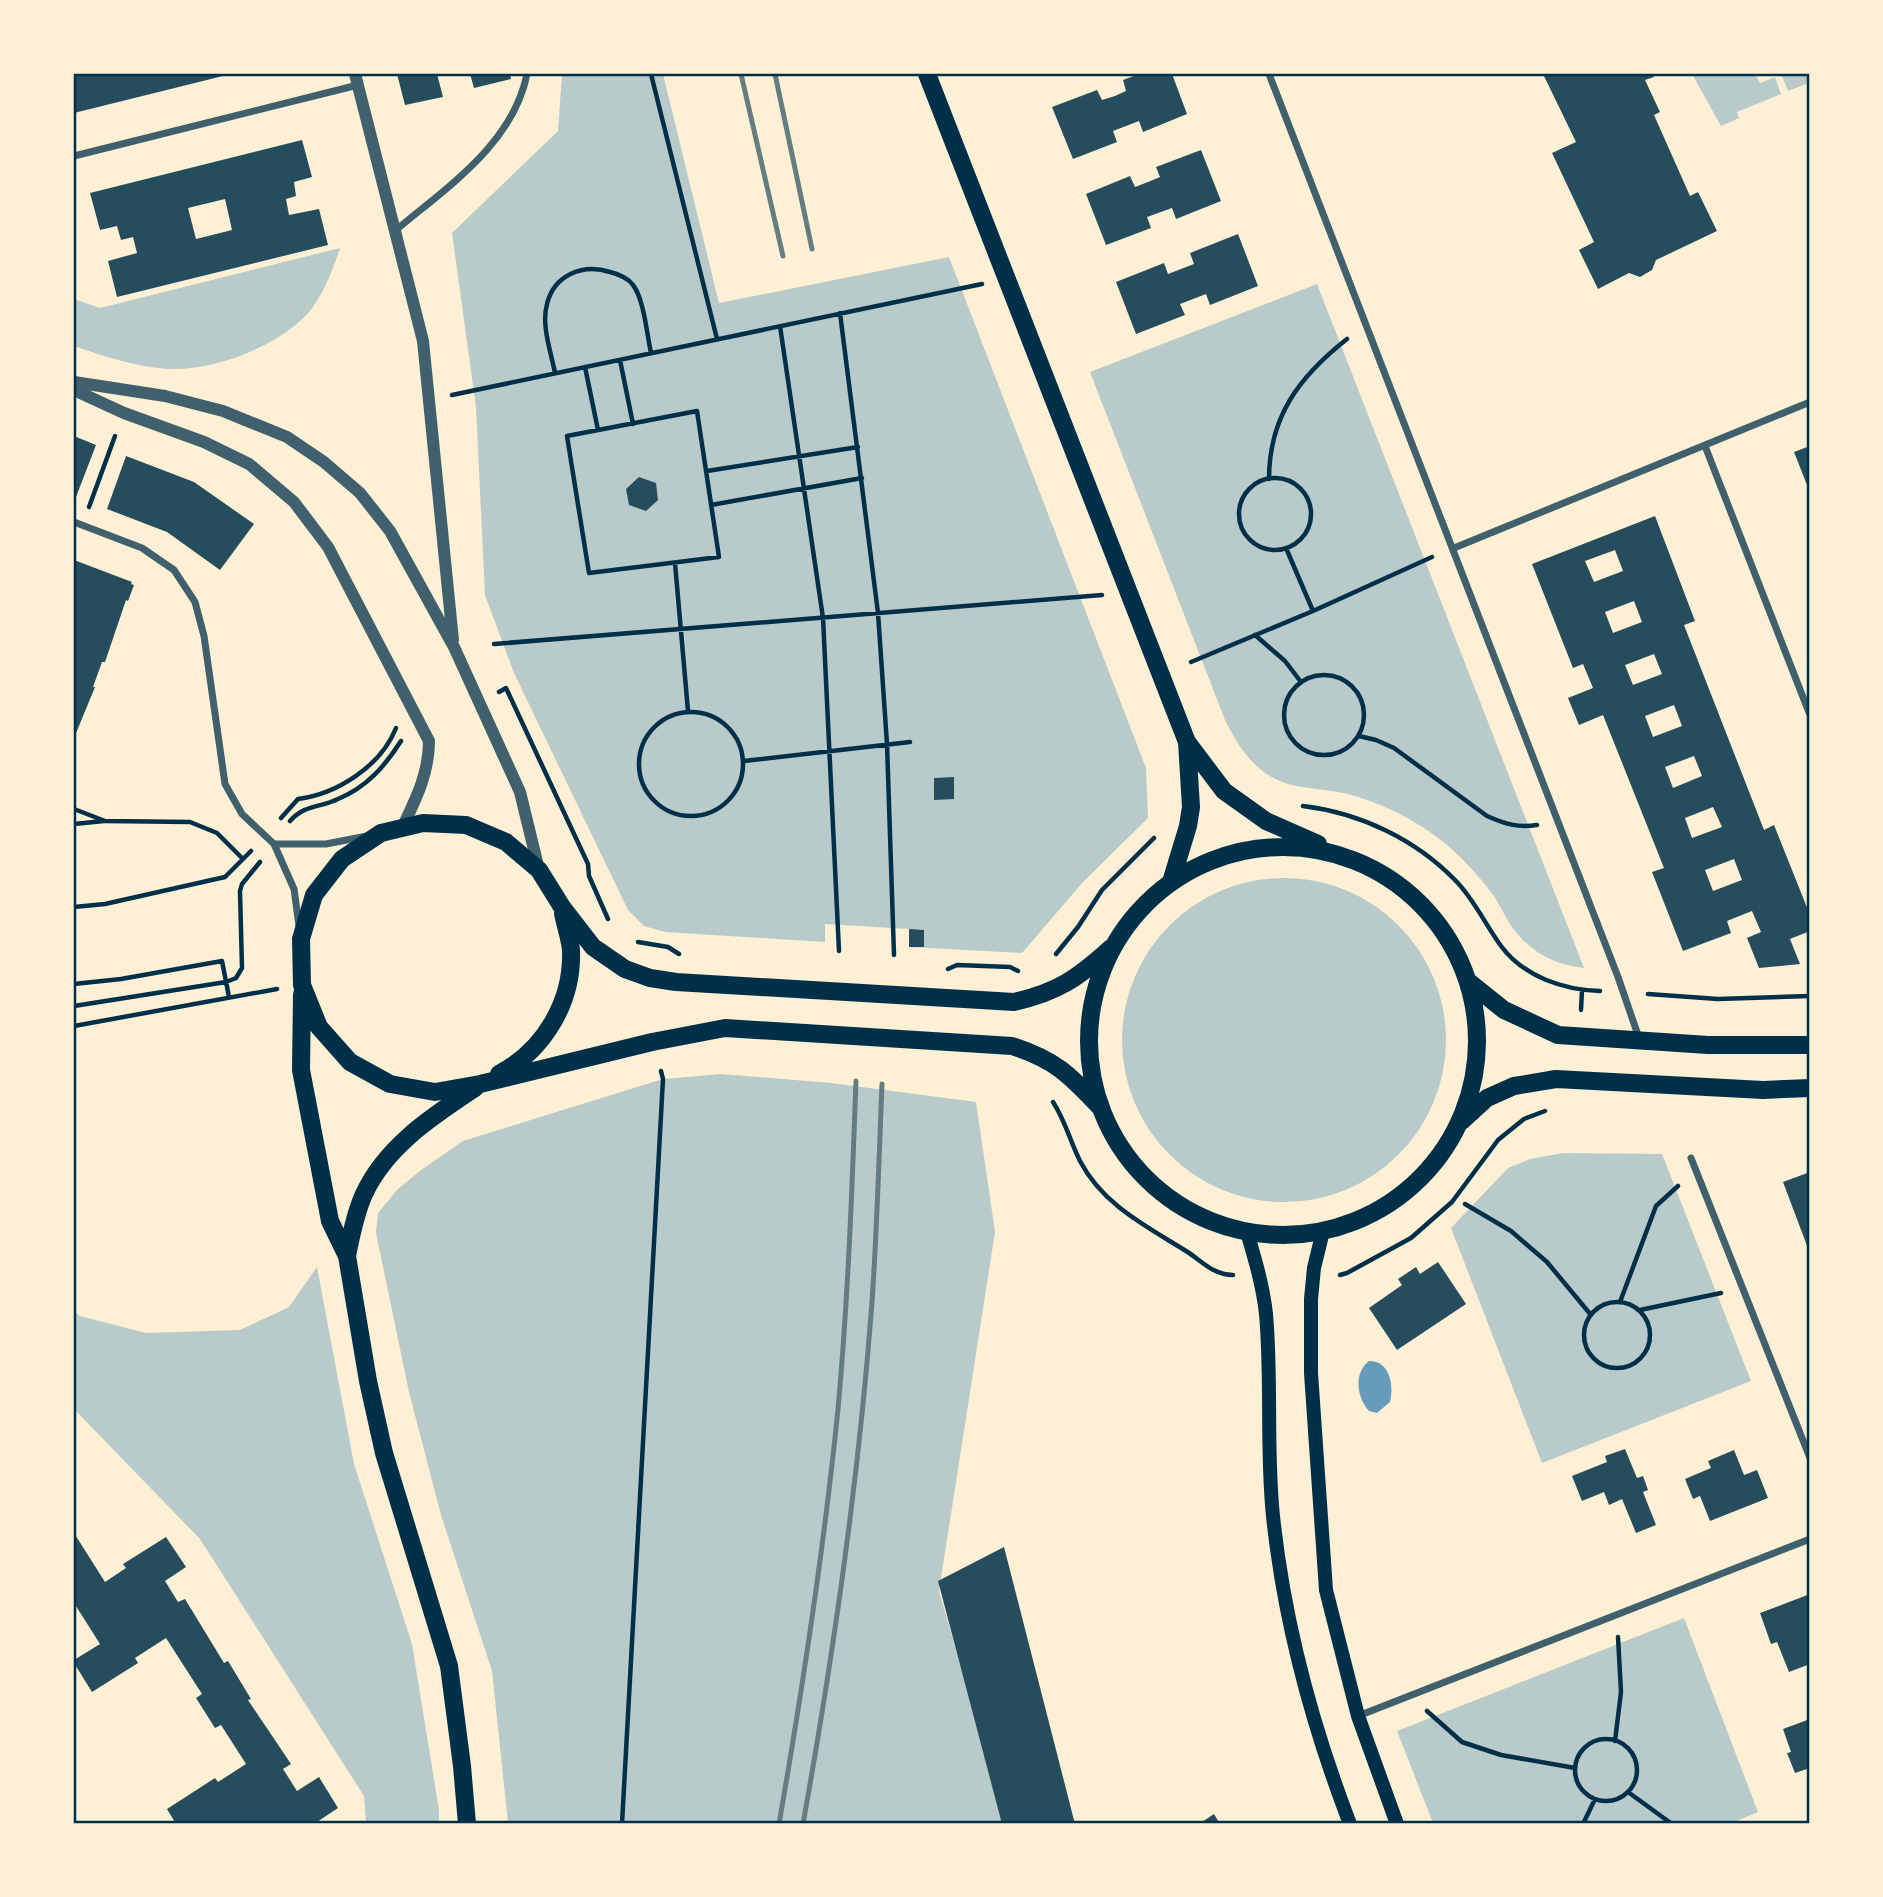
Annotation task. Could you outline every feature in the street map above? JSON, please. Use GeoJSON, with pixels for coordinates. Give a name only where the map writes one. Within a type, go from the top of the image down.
{"type":"FeatureCollection","features":[{"type":"Feature","properties":{"kind":"main road"},"geometry":{"type":"LineString","coordinates":[[928,74],[1187,742],[1224,792],[1266,821],[1398,884],[1441,927],[1469,982],[1478,1029],[1475,1077],[1460,1123],[1436,1161],[1404,1193],[1366,1216],[1323,1231],[1285,1235],[1247,1231],[1199,1216],[1157,1189],[1123,1152],[1100,1107],[1090,1068],[1088,1027],[1096,986],[1111,948]]}},
{"type":"Feature","properties":{"kind":"main road"},"geometry":{"type":"LineString","coordinates":[[1171,882],[1191,807],[1187,742]]}},
{"type":"Feature","properties":{"kind":"main road"},"geometry":{"type":"LineString","coordinates":[[467,1824],[449,1666],[384,1453],[368,1381],[347,1256],[330,1221],[301,1070],[301,939],[314,895],[342,859],[381,833],[423,823],[466,825],[506,842],[539,870],[562,907],[593,947],[625,969],[650,978],[676,982],[1014,1002],[1044,995],[1080,976],[1111,948],[1137,911],[1171,882],[1211,860],[1254,848],[1300,847],[1344,856]]}},
{"type":"Feature","properties":{"kind":"main road"},"geometry":{"type":"LineString","coordinates":[[347,1256],[355,1217],[364,1193],[384,1163],[418,1127],[481,1084],[519,1064],[548,1032],[566,993],[571,950],[562,907]]}},
{"type":"Feature","properties":{"kind":"main road"},"geometry":{"type":"LineString","coordinates":[[1469,982],[1504,1010],[1558,1035],[1720,1045],[1810,1045]]}},
{"type":"Feature","properties":{"kind":"main road"},"geometry":{"type":"LineString","coordinates":[[302,985],[319,1027],[350,1062],[390,1084],[435,1092],[481,1084],[652,1042],[725,1028],[1012,1046],[1039,1055],[1071,1076],[1100,1107]]}},
{"type":"Feature","properties":{"kind":"main road"},"geometry":{"type":"LineString","coordinates":[[1460,1123],[1487,1098],[1514,1086],[1556,1079],[1763,1090],[1810,1088]]}},
{"type":"Feature","properties":{"kind":"main road"},"geometry":{"type":"LineString","coordinates":[[1247,1231],[1266,1313],[1273,1515],[1295,1653],[1350,1824]]}},
{"type":"Feature","properties":{"kind":"main road"},"geometry":{"type":"LineString","coordinates":[[1323,1231],[1314,1268],[1311,1299],[1311,1373],[1326,1590],[1358,1716],[1397,1824]]}},
{"type":"Feature","properties":{"kind":"street"},"geometry":{"type":"LineString","coordinates":[[396,230],[464,173],[490,147],[513,113],[527,74]]}},
{"type":"Feature","properties":{"kind":"street"},"geometry":{"type":"LineString","coordinates":[[1269,74],[1454,548],[1640,1041]]}},
{"type":"Feature","properties":{"kind":"street"},"geometry":{"type":"LineString","coordinates":[[74,156],[356,79],[423,341],[454,647]]}},
{"type":"Feature","properties":{"kind":"street"},"geometry":{"type":"LineString","coordinates":[[74,382],[165,396],[223,411],[287,437],[324,462],[360,493],[390,531],[454,647],[520,792],[539,870]]}},
{"type":"Feature","properties":{"kind":"street"},"geometry":{"type":"LineString","coordinates":[[74,390],[124,413],[204,442],[248,464],[294,502],[328,547],[429,741],[429,762],[402,828]]}},
{"type":"Feature","properties":{"kind":"street"},"geometry":{"type":"LineString","coordinates":[[1454,548],[1810,402]]}},
{"type":"Feature","properties":{"kind":"street"},"geometry":{"type":"LineString","coordinates":[[1705,446],[1810,715]]}},
{"type":"Feature","properties":{"kind":"street"},"geometry":{"type":"LineString","coordinates":[[74,523],[142,548],[174,570],[195,602],[204,636],[225,784],[242,814],[274,844],[295,889],[301,939]]}},
{"type":"Feature","properties":{"kind":"street"},"geometry":{"type":"LineString","coordinates":[[274,844],[326,844],[381,833]]}},
{"type":"Feature","properties":{"kind":"street"},"geometry":{"type":"LineString","coordinates":[[1691,1158],[1810,1458]]}},
{"type":"Feature","properties":{"kind":"street"},"geometry":{"type":"LineString","coordinates":[[1358,1716],[1810,1539]]}},
{"type":"Feature","properties":{"kind":"path"},"geometry":{"type":"LineString","coordinates":[[651,74],[717,339]]}},
{"type":"Feature","properties":{"kind":"path"},"geometry":{"type":"LineString","coordinates":[[555,373],[545,322],[546,304],[554,288],[566,275],[583,268],[602,269],[620,275],[633,285],[640,300],[651,353]]}},
{"type":"Feature","properties":{"kind":"path"},"geometry":{"type":"LineString","coordinates":[[430,400],[982,284]]}},
{"type":"Feature","properties":{"kind":"path"},"geometry":{"type":"LineString","coordinates":[[840,313],[878,613],[887,744],[894,954]]}},
{"type":"Feature","properties":{"kind":"path"},"geometry":{"type":"LineString","coordinates":[[780,326],[823,618],[839,951]]}},
{"type":"Feature","properties":{"kind":"path"},"geometry":{"type":"LineString","coordinates":[[1269,479],[1271,445],[1290,397],[1308,373],[1347,339]]}},
{"type":"Feature","properties":{"kind":"path"},"geometry":{"type":"LineString","coordinates":[[620,360],[633,424]]}},
{"type":"Feature","properties":{"kind":"path"},"geometry":{"type":"LineString","coordinates":[[585,367],[598,430]]}},
{"type":"Feature","properties":{"kind":"path"},"geometry":{"type":"LineString","coordinates":[[697,411],[719,557],[589,573],[567,436],[633,424],[697,411]]}},
{"type":"Feature","properties":{"kind":"path"},"geometry":{"type":"LineString","coordinates":[[91,503],[124,413]]}},
{"type":"Feature","properties":{"kind":"path"},"geometry":{"type":"LineString","coordinates":[[707,471],[858,447]]}},
{"type":"Feature","properties":{"kind":"path"},"geometry":{"type":"LineString","coordinates":[[711,505],[862,478]]}},
{"type":"Feature","properties":{"kind":"path"},"geometry":{"type":"LineString","coordinates":[[1281,478],[1292,482],[1309,499],[1311,523],[1297,543],[1286,548],[1263,548],[1245,533],[1240,522],[1242,499],[1258,482],[1281,478]]}},
{"type":"Feature","properties":{"kind":"path"},"geometry":{"type":"LineString","coordinates":[[1286,548],[1313,611]]}},
{"type":"Feature","properties":{"kind":"path"},"geometry":{"type":"LineString","coordinates":[[1191,662],[1432,558]]}},
{"type":"Feature","properties":{"kind":"path"},"geometry":{"type":"LineString","coordinates":[[675,563],[688,711]]}},
{"type":"Feature","properties":{"kind":"path"},"geometry":{"type":"LineString","coordinates":[[494,644],[1103,595]]}},
{"type":"Feature","properties":{"kind":"path"},"geometry":{"type":"LineString","coordinates":[[1255,635],[1285,661],[1301,682]]}},
{"type":"Feature","properties":{"kind":"path"},"geometry":{"type":"LineString","coordinates":[[1313,676],[1340,678],[1352,685],[1360,696],[1365,710],[1364,724],[1359,736],[1340,753],[1327,756],[1314,754],[1292,741],[1284,716],[1292,692],[1301,682],[1313,676]]}},
{"type":"Feature","properties":{"kind":"path"},"geometry":{"type":"LineString","coordinates":[[478,701],[506,688],[588,864],[589,876],[611,924]]}},
{"type":"Feature","properties":{"kind":"path"},"geometry":{"type":"LineString","coordinates":[[688,711],[705,713],[720,719],[732,730],[741,744],[744,761],[742,778],[735,794],[722,807],[706,814],[688,816],[671,813],[656,803],[645,790],[639,773],[639,755],[645,738],[656,724],[671,715],[688,711]]}},
{"type":"Feature","properties":{"kind":"path"},"geometry":{"type":"LineString","coordinates":[[281,818],[298,799],[314,797],[360,773],[376,760],[395,732],[397,724]]}},
{"type":"Feature","properties":{"kind":"path"},"geometry":{"type":"LineString","coordinates":[[290,822],[307,808],[339,799],[369,782],[388,761],[403,737],[423,727]]}},
{"type":"Feature","properties":{"kind":"path"},"geometry":{"type":"LineString","coordinates":[[1359,736],[1394,748],[1472,806],[1503,823],[1520,827],[1559,822]]}},
{"type":"Feature","properties":{"kind":"path"},"geometry":{"type":"LineString","coordinates":[[744,761],[910,742]]}},
{"type":"Feature","properties":{"kind":"path"},"geometry":{"type":"LineString","coordinates":[[1297,805],[1340,813],[1373,824],[1404,839],[1433,858],[1457,882],[1503,949],[1519,964],[1542,978],[1567,988],[1718,999],[1810,996]]}},
{"type":"Feature","properties":{"kind":"path"},"geometry":{"type":"LineString","coordinates":[[74,809],[104,821]]}},
{"type":"Feature","properties":{"kind":"path"},"geometry":{"type":"LineString","coordinates":[[74,824],[104,821],[190,822],[217,833],[243,859]]}},
{"type":"Feature","properties":{"kind":"path"},"geometry":{"type":"LineString","coordinates":[[1052,958],[1066,944],[1102,890],[1158,833]]}},
{"type":"Feature","properties":{"kind":"path"},"geometry":{"type":"LineString","coordinates":[[74,907],[104,904],[225,877],[251,851]]}},
{"type":"Feature","properties":{"kind":"path"},"geometry":{"type":"LineString","coordinates":[[74,1006],[226,982],[236,978],[242,968],[240,891],[242,884],[260,863]]}},
{"type":"Feature","properties":{"kind":"path"},"geometry":{"type":"LineString","coordinates":[[629,942],[647,942],[668,947],[683,956]]}},
{"type":"Feature","properties":{"kind":"path"},"geometry":{"type":"LineString","coordinates":[[74,984],[121,979],[222,961],[229,997]]}},
{"type":"Feature","properties":{"kind":"path"},"geometry":{"type":"LineString","coordinates":[[941,972],[957,965],[1010,967],[1016,971],[1025,971]]}},
{"type":"Feature","properties":{"kind":"path"},"geometry":{"type":"LineString","coordinates":[[74,1026],[302,985]]}},
{"type":"Feature","properties":{"kind":"path"},"geometry":{"type":"LineString","coordinates":[[1581,1018],[1583,990]]}},
{"type":"Feature","properties":{"kind":"path"},"geometry":{"type":"LineString","coordinates":[[622,1824],[661,1071]]}},
{"type":"Feature","properties":{"kind":"path"},"geometry":{"type":"LineString","coordinates":[[1048,1097],[1062,1116],[1082,1164],[1104,1193],[1145,1228],[1185,1250],[1217,1273],[1227,1275]]}},
{"type":"Feature","properties":{"kind":"path"},"geometry":{"type":"LineString","coordinates":[[1337,1275],[1347,1273],[1411,1238],[1452,1202],[1497,1140],[1524,1119],[1548,1111]]}},
{"type":"Feature","properties":{"kind":"path"},"geometry":{"type":"LineString","coordinates":[[1620,1302],[1656,1206],[1695,1170]]}},
{"type":"Feature","properties":{"kind":"path"},"geometry":{"type":"LineString","coordinates":[[1465,1204],[1511,1231],[1547,1262],[1591,1315]]}},
{"type":"Feature","properties":{"kind":"path"},"geometry":{"type":"LineString","coordinates":[[1640,1310],[1743,1289]]}},
{"type":"Feature","properties":{"kind":"path"},"geometry":{"type":"LineString","coordinates":[[1609,1302],[1631,1304],[1640,1310],[1650,1330],[1646,1352],[1640,1360],[1630,1366],[1608,1367],[1590,1355],[1583,1335],[1585,1324],[1591,1315],[1609,1302]]}},
{"type":"Feature","properties":{"kind":"path"},"geometry":{"type":"LineString","coordinates":[[1615,1741],[1620,1692],[1618,1615]]}},
{"type":"Feature","properties":{"kind":"path"},"geometry":{"type":"LineString","coordinates":[[1411,1696],[1462,1742],[1501,1755],[1575,1768]]}},
{"type":"Feature","properties":{"kind":"path"},"geometry":{"type":"LineString","coordinates":[[1600,1740],[1615,1741],[1630,1750],[1636,1759],[1636,1780],[1628,1792],[1614,1801],[1595,1800],[1580,1787],[1575,1768],[1583,1750],[1590,1744],[1600,1740]]}},
{"type":"Feature","properties":{"kind":"path"},"geometry":{"type":"LineString","coordinates":[[1628,1792],[1672,1824]]}},
{"type":"Feature","properties":{"kind":"path"},"geometry":{"type":"LineString","coordinates":[[1583,1824],[1595,1800]]}},
{"type":"Feature","properties":{"kind":"shaded area"},"geometry":{"type":"Polygon","coordinates":[[[562,74],[663,74],[719,303],[949,257],[1146,768],[1148,818],[1083,882],[1022,953],[909,947],[909,929],[825,924],[825,942],[665,932],[644,926],[628,910],[514,673],[485,595],[476,407],[452,233],[558,131],[562,74]]]}},
{"type":"Feature","properties":{"kind":"shaded area"},"geometry":{"type":"Polygon","coordinates":[[[1692,74],[1755,74],[1760,83],[1775,77],[1781,94],[1737,112],[1739,118],[1721,126],[1692,74]]]}},
{"type":"Feature","properties":{"kind":"shaded area"},"geometry":{"type":"Polygon","coordinates":[[[1781,74],[1809,74],[1809,83],[1788,91],[1781,74]]]}},
{"type":"Feature","properties":{"kind":"shaded area"},"geometry":{"type":"Polygon","coordinates":[[[340,248],[329,278],[313,307],[285,333],[247,353],[206,365],[168,369],[132,363],[74,346],[74,299],[100,308],[340,248]]]}},
{"type":"Feature","properties":{"kind":"shaded area"},"geometry":{"type":"Polygon","coordinates":[[[1317,284],[1584,968],[1551,960],[1533,949],[1510,924],[1480,878],[1456,853],[1430,832],[1370,801],[1342,793],[1296,786],[1271,777],[1252,762],[1225,720],[1090,372],[1317,284]]]}},
{"type":"Feature","properties":{"kind":"shaded area"},"geometry":{"type":"Polygon","coordinates":[[[1284,878],[1316,881],[1346,890],[1374,905],[1409,937],[1434,978],[1443,1008],[1446,1040],[1443,1072],[1434,1102],[1419,1130],[1387,1165],[1346,1190],[1316,1199],[1284,1202],[1252,1199],[1222,1190],[1194,1175],[1159,1143],[1134,1102],[1125,1072],[1122,1040],[1125,1008],[1134,978],[1149,950],[1181,915],[1222,890],[1252,881],[1284,878]]]}},
{"type":"Feature","properties":{"kind":"shaded area"},"geometry":{"type":"Polygon","coordinates":[[[721,1074],[831,1083],[976,1102],[995,1232],[939,1591],[1006,1823],[508,1823],[492,1671],[441,1515],[409,1392],[376,1233],[378,1213],[397,1190],[463,1141],[663,1079],[721,1074]]]}},
{"type":"Feature","properties":{"kind":"shaded area"},"geometry":{"type":"Polygon","coordinates":[[[1563,1153],[1662,1154],[1751,1381],[1542,1463],[1451,1228],[1508,1168],[1530,1159],[1563,1153]]]}},
{"type":"Feature","properties":{"kind":"shaded area"},"geometry":{"type":"Polygon","coordinates":[[[317,1267],[354,1464],[412,1644],[439,1823],[366,1823],[364,1796],[200,1539],[74,1409],[74,1311],[80,1316],[146,1333],[240,1330],[289,1307],[317,1267]]]}},
{"type":"Feature","properties":{"kind":"shaded area"},"geometry":{"type":"Polygon","coordinates":[[[1684,1618],[1758,1812],[1729,1824],[1433,1823],[1397,1731],[1684,1618]]]}},
{"type":"Feature","properties":{"kind":"water"},"geometry":{"type":"Polygon","coordinates":[[[1369,1361],[1382,1365],[1391,1382],[1390,1402],[1377,1413],[1369,1411],[1365,1406],[1358,1386],[1361,1372],[1369,1361]]]}},
{"type":"Feature","properties":{"kind":"building"},"geometry":{"type":"Polygon","coordinates":[[[231,74],[74,113],[74,75],[231,74]]]}},
{"type":"Feature","properties":{"kind":"building"},"geometry":{"type":"Polygon","coordinates":[[[397,74],[437,74],[443,97],[405,105],[397,74]]]}},
{"type":"Feature","properties":{"kind":"building"},"geometry":{"type":"Polygon","coordinates":[[[470,74],[510,74],[511,79],[474,88],[470,74]]]}},
{"type":"Feature","properties":{"kind":"building"},"geometry":{"type":"Polygon","coordinates":[[[1139,74],[1172,74],[1187,114],[1143,132],[1139,121],[1113,131],[1117,142],[1073,159],[1052,107],[1097,90],[1102,100],[1115,96],[1126,91],[1123,80],[1139,74]]]}},
{"type":"Feature","properties":{"kind":"building"},"geometry":{"type":"Polygon","coordinates":[[[1543,74],[1652,74],[1654,77],[1645,80],[1660,112],[1654,115],[1690,196],[1698,192],[1717,231],[1656,260],[1652,270],[1640,277],[1629,273],[1598,289],[1579,250],[1594,242],[1552,153],[1576,142],[1543,74]]]}},
{"type":"Feature","properties":{"kind":"building"},"geometry":{"type":"Polygon","coordinates":[[[302,140],[312,177],[294,182],[296,196],[286,199],[289,215],[319,209],[328,245],[117,297],[108,261],[137,253],[133,237],[121,240],[117,226],[100,230],[90,193],[302,140]],[[225,199],[188,208],[196,239],[232,230],[225,199]]]}},
{"type":"Feature","properties":{"kind":"building"},"geometry":{"type":"Polygon","coordinates":[[[1201,150],[1221,201],[1176,219],[1172,208],[1147,217],[1151,228],[1106,245],[1086,194],[1130,176],[1135,187],[1160,177],[1156,167],[1201,150]]]}},
{"type":"Feature","properties":{"kind":"building"},"geometry":{"type":"Polygon","coordinates":[[[1238,234],[1258,286],[1210,305],[1206,294],[1180,304],[1185,315],[1136,334],[1116,282],[1164,263],[1168,274],[1194,264],[1190,253],[1238,234]]]}},
{"type":"Feature","properties":{"kind":"building"},"geometry":{"type":"Polygon","coordinates":[[[74,436],[96,445],[76,497],[74,497],[74,436]]]}},
{"type":"Feature","properties":{"kind":"building"},"geometry":{"type":"Polygon","coordinates":[[[1810,446],[1810,490],[1809,490],[1794,452],[1810,446]]]}},
{"type":"Feature","properties":{"kind":"building"},"geometry":{"type":"Polygon","coordinates":[[[126,456],[194,482],[254,524],[220,570],[167,532],[107,509],[126,456]]]}},
{"type":"Feature","properties":{"kind":"building"},"geometry":{"type":"Polygon","coordinates":[[[639,477],[656,483],[658,500],[646,511],[629,505],[626,489],[639,477]]]}},
{"type":"Feature","properties":{"kind":"building"},"geometry":{"type":"Polygon","coordinates":[[[1655,516],[1695,621],[1684,625],[1764,830],[1774,825],[1810,915],[1810,931],[1790,939],[1800,964],[1759,968],[1747,938],[1761,932],[1752,911],[1727,921],[1731,933],[1683,951],[1652,872],[1664,868],[1603,715],[1579,725],[1568,698],[1593,688],[1583,664],[1573,668],[1532,564],[1655,516]],[[1615,550],[1585,561],[1594,582],[1623,571],[1615,550]],[[1634,601],[1605,612],[1613,633],[1642,622],[1634,601]],[[1654,654],[1625,665],[1633,685],[1662,674],[1654,654]],[[1674,705],[1645,716],[1653,737],[1682,726],[1674,705]],[[1694,756],[1665,767],[1673,788],[1702,776],[1694,756]],[[1713,807],[1685,818],[1692,838],[1722,827],[1713,807]],[[1734,859],[1705,870],[1713,891],[1742,880],[1734,859]]]}},
{"type":"Feature","properties":{"kind":"building"},"geometry":{"type":"Polygon","coordinates":[[[74,560],[134,585],[74,738],[74,560]]]}},
{"type":"Feature","properties":{"kind":"building"},"geometry":{"type":"Polygon","coordinates":[[[954,777],[954,799],[934,800],[934,778],[954,777]]]}},
{"type":"Feature","properties":{"kind":"building"},"geometry":{"type":"Polygon","coordinates":[[[909,929],[924,930],[924,947],[909,947],[909,929]]]}},
{"type":"Feature","properties":{"kind":"building"},"geometry":{"type":"Polygon","coordinates":[[[1810,1172],[1810,1251],[1809,1251],[1783,1182],[1810,1172]]]}},
{"type":"Feature","properties":{"kind":"building"},"geometry":{"type":"Polygon","coordinates":[[[1438,1262],[1466,1304],[1397,1350],[1369,1308],[1402,1285],[1398,1279],[1416,1267],[1420,1274],[1438,1262]]]}},
{"type":"Feature","properties":{"kind":"building"},"geometry":{"type":"Polygon","coordinates":[[[1625,1449],[1637,1478],[1643,1476],[1648,1490],[1643,1492],[1656,1525],[1636,1533],[1622,1499],[1609,1505],[1604,1492],[1582,1501],[1572,1476],[1607,1462],[1605,1456],[1625,1449]]]}},
{"type":"Feature","properties":{"kind":"building"},"geometry":{"type":"Polygon","coordinates":[[[1734,1450],[1744,1475],[1757,1470],[1768,1498],[1710,1521],[1700,1496],[1693,1499],[1685,1479],[1711,1468],[1708,1461],[1734,1450]]]}},
{"type":"Feature","properties":{"kind":"building"},"geometry":{"type":"Polygon","coordinates":[[[74,1533],[105,1582],[126,1568],[123,1564],[166,1537],[186,1567],[165,1581],[178,1602],[185,1599],[224,1663],[228,1661],[251,1699],[248,1700],[291,1764],[283,1769],[297,1791],[319,1777],[338,1808],[314,1824],[176,1824],[167,1809],[215,1778],[218,1782],[246,1764],[221,1725],[215,1728],[196,1698],[202,1694],[166,1638],[135,1658],[138,1663],[92,1692],[74,1663],[74,1660],[100,1644],[74,1603],[74,1533]]]}},
{"type":"Feature","properties":{"kind":"building"},"geometry":{"type":"Polygon","coordinates":[[[1004,1547],[1075,1824],[1002,1824],[938,1581],[1004,1547]]]}},
{"type":"Feature","properties":{"kind":"building"},"geometry":{"type":"Polygon","coordinates":[[[1810,1594],[1810,1664],[1789,1672],[1777,1642],[1771,1644],[1760,1613],[1810,1594]]]}},
{"type":"Feature","properties":{"kind":"building"},"geometry":{"type":"Polygon","coordinates":[[[1810,1719],[1810,1768],[1795,1773],[1787,1753],[1791,1752],[1783,1729],[1810,1719]]]}},
{"type":"Feature","properties":{"kind":"building"},"geometry":{"type":"Polygon","coordinates":[[[1214,1814],[1220,1824],[1199,1824],[1214,1814]]]}},
{"type":"Feature","properties":{"kind":"railway"},"geometry":{"type":"LineString","coordinates":[[741,74],[783,256]]}},
{"type":"Feature","properties":{"kind":"railway"},"geometry":{"type":"LineString","coordinates":[[775,74],[812,249]]}},
{"type":"Feature","properties":{"kind":"railway"},"geometry":{"type":"LineString","coordinates":[[779,1824],[812,1617],[838,1409],[847,1286],[856,1081]]}},
{"type":"Feature","properties":{"kind":"railway"},"geometry":{"type":"LineString","coordinates":[[803,1824],[835,1629],[867,1368],[882,1084]]}}]}
